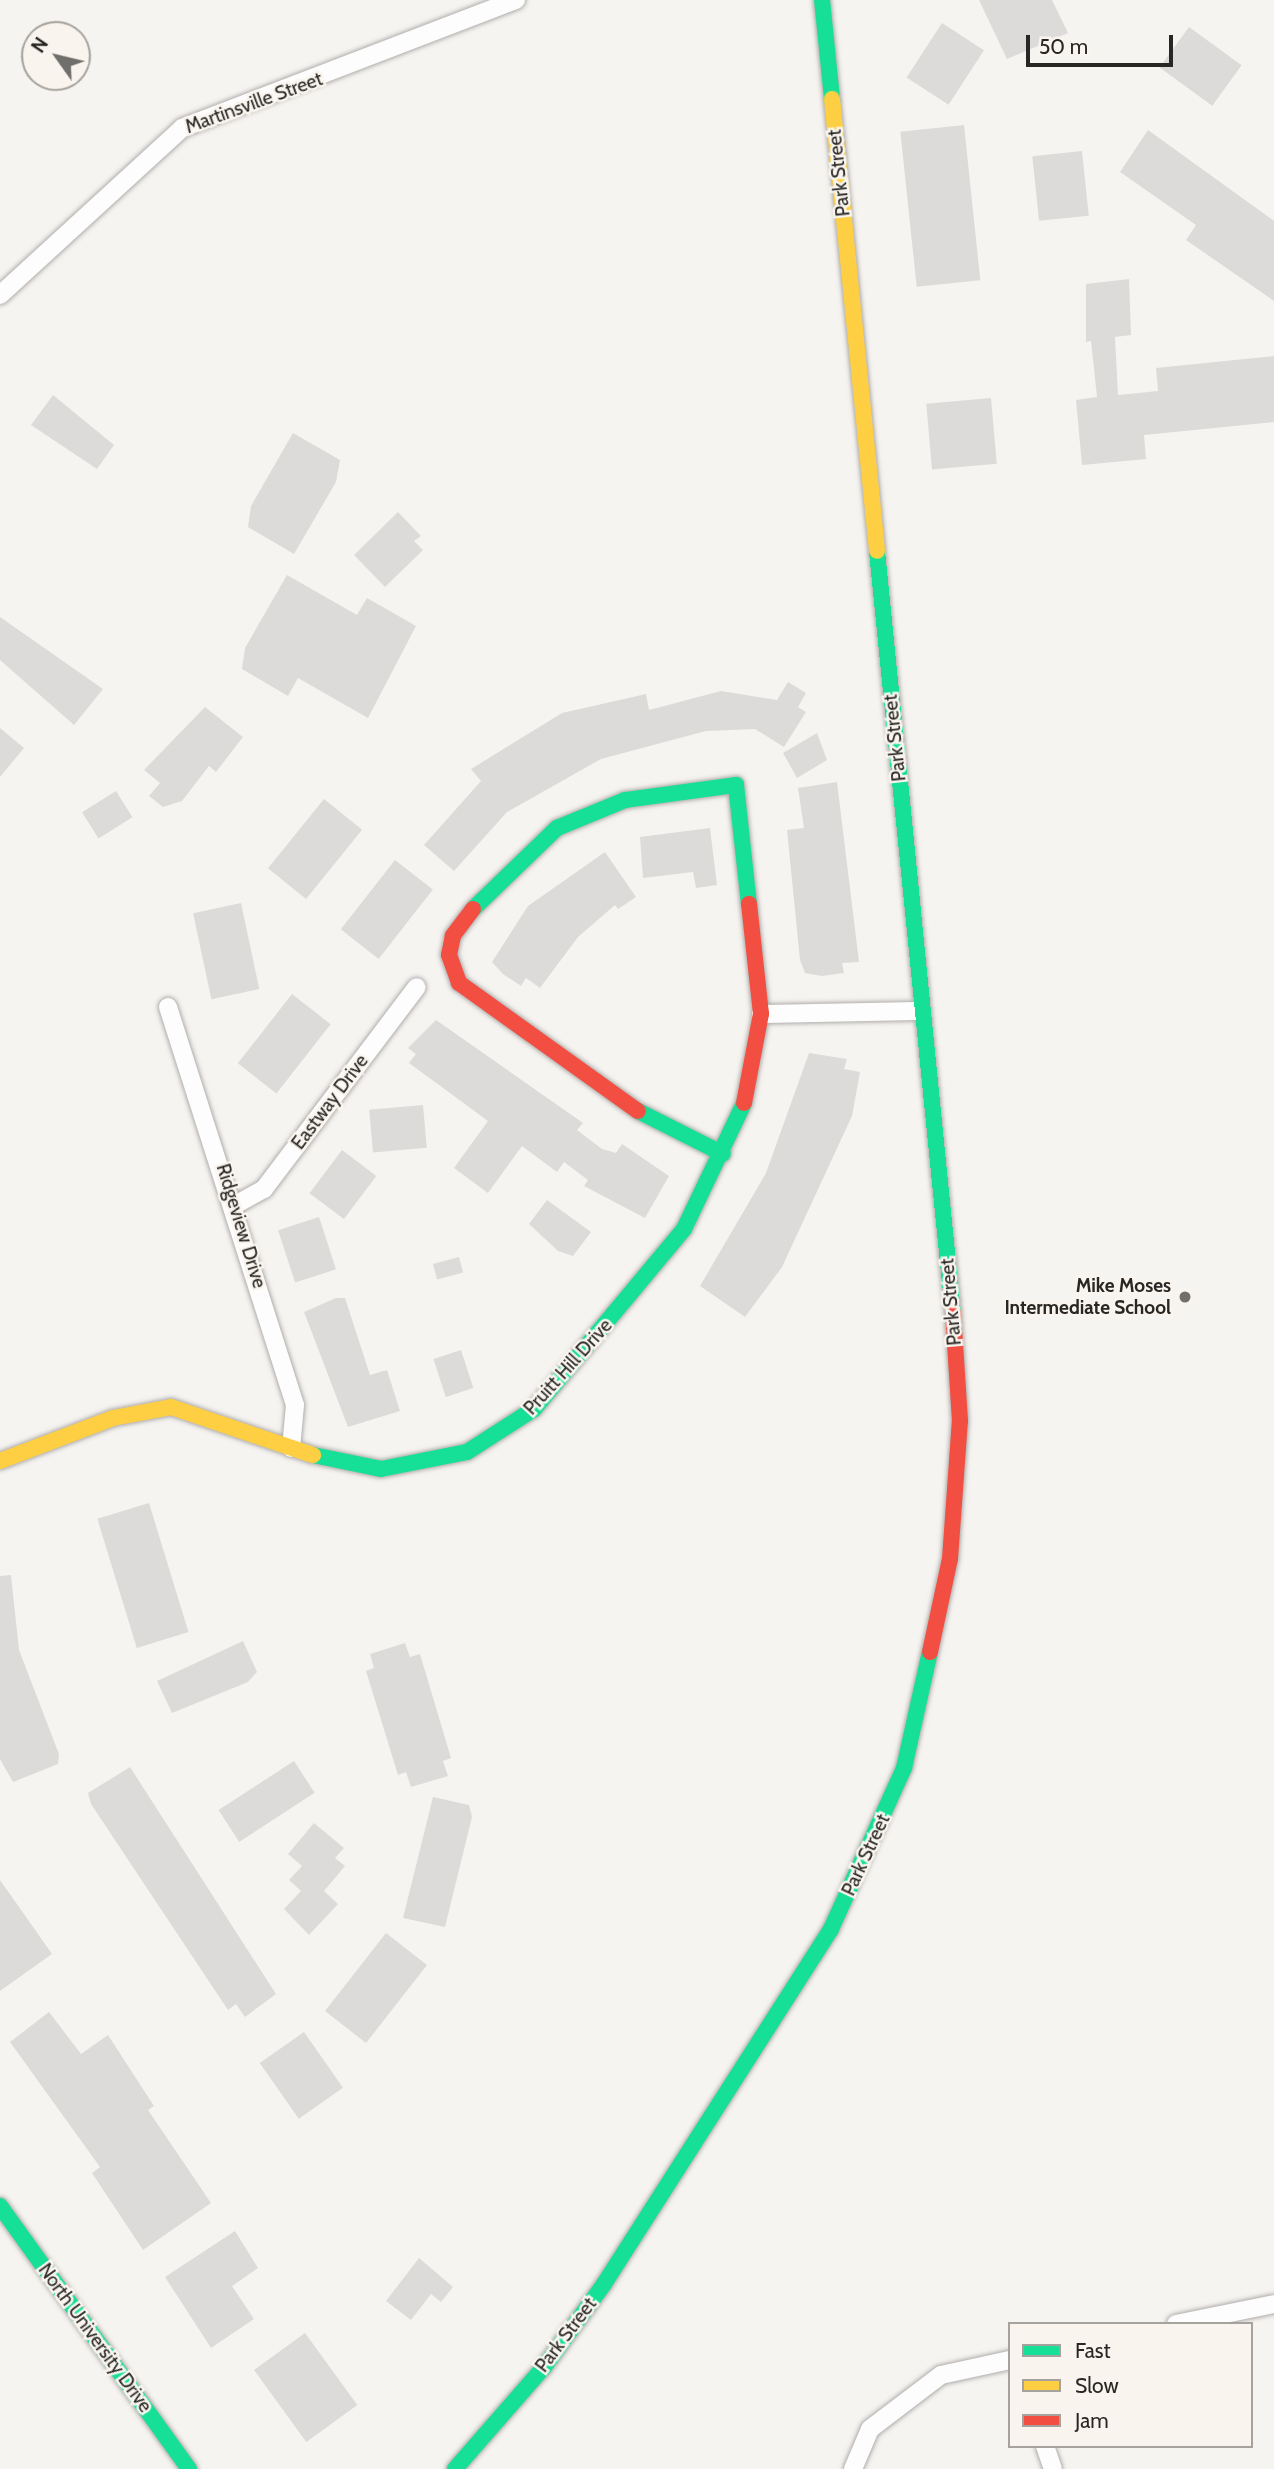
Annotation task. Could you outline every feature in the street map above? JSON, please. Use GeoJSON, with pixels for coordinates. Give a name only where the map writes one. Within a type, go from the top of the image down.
{"type":"FeatureCollection","features":[{"type":"Feature","properties":{"kind":"street","name":"Martinsville Street"},"geometry":{"type":"LineString","coordinates":[[0,295],[182,128],[516,0]]}},
{"type":"Feature","properties":{"kind":"street","name":"Park Street"},"geometry":{"type":"LineString","coordinates":[[455,2469],[544,2367],[656,2208],[831,1929],[904,1768],[950,1559],[960,1421],[822,0]]}},
{"type":"Feature","properties":{"kind":"street","name":"Pruitt Hill Drive"},"geometry":{"type":"LineString","coordinates":[[0,1461],[113,1418],[171,1407],[291,1448],[381,1469],[467,1452],[513,1427],[553,1389],[666,1253],[723,1154],[751,1087],[761,1014],[736,785],[625,800],[557,828],[489,888],[453,936],[449,955],[459,983],[584,1078],[723,1154]]}},
{"type":"Feature","properties":{"kind":"street","name":"Eastway Drive"},"geometry":{"type":"LineString","coordinates":[[235,1205],[264,1189],[417,987]]}},
{"type":"Feature","properties":{"kind":"street","name":"Ridgeview Drive"},"geometry":{"type":"LineString","coordinates":[[168,1007],[235,1205],[295,1405],[291,1448]]}},
{"type":"Feature","properties":{"kind":"street"},"geometry":{"type":"LineString","coordinates":[[761,1014],[921,1011]]}},
{"type":"Feature","properties":{"kind":"street","name":"North University Drive"},"geometry":{"type":"LineString","coordinates":[[0,2206],[189,2469]]}},
{"type":"Feature","properties":{"kind":"street"},"geometry":{"type":"LineString","coordinates":[[1187,2322],[1274,2304]]}},
{"type":"Feature","properties":{"kind":"street"},"geometry":{"type":"LineString","coordinates":[[853,2469],[870,2429],[941,2375],[1008,2360]]}},
{"type":"Feature","properties":{"kind":"street"},"geometry":{"type":"LineString","coordinates":[[1046,2448],[1053,2469]]}},
{"type":"Feature","properties":{"kind":"building"},"geometry":{"type":"Polygon","coordinates":[[[979,0],[1052,0],[1068,33],[1007,59],[979,0]]]}},
{"type":"Feature","properties":{"kind":"building"},"geometry":{"type":"Polygon","coordinates":[[[942,23],[984,50],[949,105],[907,78],[942,23]]]}},
{"type":"Feature","properties":{"kind":"building"},"geometry":{"type":"Polygon","coordinates":[[[1189,27],[1242,65],[1212,106],[1160,67],[1189,27]]]}},
{"type":"Feature","properties":{"kind":"building"},"geometry":{"type":"Polygon","coordinates":[[[964,125],[980,280],[917,287],[900,132],[964,125]]]}},
{"type":"Feature","properties":{"kind":"building"},"geometry":{"type":"Polygon","coordinates":[[[1148,130],[1274,221],[1274,301],[1186,240],[1196,225],[1120,172],[1148,130]]]}},
{"type":"Feature","properties":{"kind":"building"},"geometry":{"type":"Polygon","coordinates":[[[1082,151],[1089,216],[1039,221],[1032,156],[1082,151]]]}},
{"type":"Feature","properties":{"kind":"building"},"geometry":{"type":"Polygon","coordinates":[[[1129,279],[1131,335],[1115,337],[1118,395],[1158,391],[1156,368],[1274,356],[1274,422],[1144,435],[1146,459],[1082,465],[1076,400],[1097,397],[1091,341],[1086,342],[1086,284],[1129,279]]]}},
{"type":"Feature","properties":{"kind":"building"},"geometry":{"type":"Polygon","coordinates":[[[53,395],[114,445],[97,469],[31,425],[53,395]]]}},
{"type":"Feature","properties":{"kind":"building"},"geometry":{"type":"Polygon","coordinates":[[[991,398],[997,464],[932,469],[926,404],[991,398]]]}},
{"type":"Feature","properties":{"kind":"building"},"geometry":{"type":"Polygon","coordinates":[[[293,433],[340,460],[336,482],[294,554],[248,527],[251,506],[293,433]]]}},
{"type":"Feature","properties":{"kind":"building"},"geometry":{"type":"Polygon","coordinates":[[[398,512],[421,536],[414,541],[423,550],[385,587],[354,555],[398,512]]]}},
{"type":"Feature","properties":{"kind":"building"},"geometry":{"type":"Polygon","coordinates":[[[287,575],[357,615],[367,598],[416,626],[368,718],[298,678],[288,696],[242,669],[245,648],[287,575]]]}},
{"type":"Feature","properties":{"kind":"building"},"geometry":{"type":"Polygon","coordinates":[[[0,617],[103,689],[74,725],[0,660],[0,617]]]}},
{"type":"Feature","properties":{"kind":"building"},"geometry":{"type":"Polygon","coordinates":[[[788,682],[806,693],[798,707],[806,712],[784,747],[755,729],[706,731],[601,759],[507,812],[454,871],[424,845],[481,781],[471,769],[562,713],[646,694],[649,710],[721,691],[777,700],[788,682]]]}},
{"type":"Feature","properties":{"kind":"building"},"geometry":{"type":"Polygon","coordinates":[[[205,707],[243,737],[216,772],[209,766],[182,801],[163,807],[149,796],[160,783],[144,770],[205,707]]]}},
{"type":"Feature","properties":{"kind":"building"},"geometry":{"type":"Polygon","coordinates":[[[0,728],[24,748],[0,777],[0,728]]]}},
{"type":"Feature","properties":{"kind":"building"},"geometry":{"type":"Polygon","coordinates":[[[817,733],[827,760],[797,778],[783,753],[817,733]]]}},
{"type":"Feature","properties":{"kind":"building"},"geometry":{"type":"Polygon","coordinates":[[[837,782],[859,962],[842,963],[844,973],[822,976],[805,973],[800,960],[787,830],[804,828],[798,788],[837,782]]]}},
{"type":"Feature","properties":{"kind":"building"},"geometry":{"type":"Polygon","coordinates":[[[116,791],[132,817],[99,838],[82,812],[116,791]]]}},
{"type":"Feature","properties":{"kind":"building"},"geometry":{"type":"Polygon","coordinates":[[[324,799],[362,830],[306,899],[268,868],[324,799]]]}},
{"type":"Feature","properties":{"kind":"building"},"geometry":{"type":"Polygon","coordinates":[[[710,828],[717,885],[696,888],[693,872],[643,878],[640,837],[710,828]]]}},
{"type":"Feature","properties":{"kind":"building"},"geometry":{"type":"Polygon","coordinates":[[[605,852],[636,897],[618,909],[615,905],[578,937],[540,988],[526,978],[521,986],[503,974],[492,962],[528,906],[605,852]]]}},
{"type":"Feature","properties":{"kind":"building"},"geometry":{"type":"Polygon","coordinates":[[[395,860],[433,890],[379,959],[341,929],[395,860]]]}},
{"type":"Feature","properties":{"kind":"building"},"geometry":{"type":"Polygon","coordinates":[[[241,903],[259,989],[211,999],[193,913],[241,903]]]}},
{"type":"Feature","properties":{"kind":"building"},"geometry":{"type":"Polygon","coordinates":[[[292,994],[331,1024],[276,1094],[238,1063],[292,994]]]}},
{"type":"Feature","properties":{"kind":"building"},"geometry":{"type":"Polygon","coordinates":[[[436,1020],[583,1123],[577,1130],[602,1149],[616,1153],[622,1144],[669,1176],[645,1218],[584,1186],[588,1180],[564,1162],[557,1172],[522,1146],[488,1193],[454,1168],[488,1121],[409,1063],[416,1054],[408,1048],[436,1020]]]}},
{"type":"Feature","properties":{"kind":"building"},"geometry":{"type":"Polygon","coordinates":[[[809,1053],[847,1059],[844,1069],[860,1072],[852,1116],[782,1267],[745,1317],[700,1286],[766,1173],[809,1053]]]}},
{"type":"Feature","properties":{"kind":"building"},"geometry":{"type":"Polygon","coordinates":[[[423,1105],[427,1148],[373,1153],[369,1110],[423,1105]]]}},
{"type":"Feature","properties":{"kind":"building"},"geometry":{"type":"Polygon","coordinates":[[[342,1150],[376,1176],[344,1219],[310,1193],[342,1150]]]}},
{"type":"Feature","properties":{"kind":"building"},"geometry":{"type":"Polygon","coordinates":[[[547,1200],[591,1232],[573,1256],[558,1251],[529,1224],[547,1200]]]}},
{"type":"Feature","properties":{"kind":"building"},"geometry":{"type":"Polygon","coordinates":[[[319,1217],[336,1269],[295,1283],[278,1230],[319,1217]]]}},
{"type":"Feature","properties":{"kind":"building"},"geometry":{"type":"Polygon","coordinates":[[[459,1257],[463,1272],[437,1279],[433,1264],[459,1257]]]}},
{"type":"Feature","properties":{"kind":"building"},"geometry":{"type":"Polygon","coordinates":[[[336,1298],[345,1298],[370,1375],[387,1370],[400,1411],[348,1427],[304,1312],[336,1298]]]}},
{"type":"Feature","properties":{"kind":"building"},"geometry":{"type":"Polygon","coordinates":[[[461,1350],[473,1388],[446,1397],[433,1359],[461,1350]]]}},
{"type":"Feature","properties":{"kind":"building"},"geometry":{"type":"Polygon","coordinates":[[[149,1503],[188,1632],[137,1648],[97,1519],[149,1503]]]}},
{"type":"Feature","properties":{"kind":"building"},"geometry":{"type":"Polygon","coordinates":[[[11,1575],[19,1650],[59,1754],[58,1764],[13,1782],[0,1759],[0,1576],[11,1575]]]}},
{"type":"Feature","properties":{"kind":"building"},"geometry":{"type":"Polygon","coordinates":[[[243,1641],[257,1672],[248,1682],[172,1713],[157,1681],[243,1641]]]}},
{"type":"Feature","properties":{"kind":"building"},"geometry":{"type":"Polygon","coordinates":[[[405,1643],[410,1657],[420,1654],[451,1758],[443,1761],[448,1776],[411,1787],[406,1772],[398,1775],[366,1671],[374,1668],[370,1654],[405,1643]]]}},
{"type":"Feature","properties":{"kind":"building"},"geometry":{"type":"Polygon","coordinates":[[[294,1761],[315,1793],[239,1842],[219,1810],[294,1761]]]}},
{"type":"Feature","properties":{"kind":"building"},"geometry":{"type":"Polygon","coordinates":[[[130,1767],[276,1994],[245,2017],[236,2004],[228,2010],[91,1804],[88,1793],[130,1767]]]}},
{"type":"Feature","properties":{"kind":"building"},"geometry":{"type":"Polygon","coordinates":[[[433,1797],[469,1805],[472,1817],[445,1927],[403,1918],[433,1797]]]}},
{"type":"Feature","properties":{"kind":"building"},"geometry":{"type":"Polygon","coordinates":[[[314,1823],[344,1848],[335,1858],[345,1866],[324,1891],[338,1904],[309,1935],[284,1909],[301,1891],[289,1880],[302,1866],[288,1854],[314,1823]]]}},
{"type":"Feature","properties":{"kind":"building"},"geometry":{"type":"Polygon","coordinates":[[[0,1880],[52,1954],[0,1991],[0,1880]]]}},
{"type":"Feature","properties":{"kind":"building"},"geometry":{"type":"Polygon","coordinates":[[[386,1933],[427,1965],[366,2043],[325,2011],[386,1933]]]}},
{"type":"Feature","properties":{"kind":"building"},"geometry":{"type":"Polygon","coordinates":[[[49,2012],[81,2054],[108,2035],[154,2106],[148,2110],[211,2203],[143,2250],[92,2173],[100,2167],[10,2042],[49,2012]]]}},
{"type":"Feature","properties":{"kind":"building"},"geometry":{"type":"Polygon","coordinates":[[[304,2032],[343,2088],[299,2119],[260,2063],[304,2032]]]}},
{"type":"Feature","properties":{"kind":"building"},"geometry":{"type":"Polygon","coordinates":[[[235,2231],[258,2268],[232,2286],[254,2319],[211,2348],[165,2277],[235,2231]]]}},
{"type":"Feature","properties":{"kind":"building"},"geometry":{"type":"Polygon","coordinates":[[[419,2258],[453,2287],[441,2302],[431,2294],[411,2320],[386,2301],[419,2258]]]}},
{"type":"Feature","properties":{"kind":"building"},"geometry":{"type":"Polygon","coordinates":[[[305,2333],[357,2405],[306,2442],[254,2370],[305,2333]]]}},
{"type":"Feature","properties":{"kind":"traffic: fast"},"geometry":{"type":"LineString","coordinates":[[822,0],[832,99]]}},
{"type":"Feature","properties":{"kind":"traffic: fast"},"geometry":{"type":"LineString","coordinates":[[877,551],[953,1312]]}},
{"type":"Feature","properties":{"kind":"traffic: fast"},"geometry":{"type":"LineString","coordinates":[[473,909],[557,828],[625,800],[736,785],[749,904]]}},
{"type":"Feature","properties":{"kind":"traffic: fast"},"geometry":{"type":"LineString","coordinates":[[313,1455],[381,1469],[467,1452],[534,1409],[684,1229],[744,1103]]}},
{"type":"Feature","properties":{"kind":"traffic: fast"},"geometry":{"type":"LineString","coordinates":[[638,1111],[723,1154]]}},
{"type":"Feature","properties":{"kind":"traffic: fast"},"geometry":{"type":"LineString","coordinates":[[455,2469],[544,2367],[604,2284],[831,1929],[904,1768],[930,1652]]}},
{"type":"Feature","properties":{"kind":"traffic: fast"},"geometry":{"type":"LineString","coordinates":[[0,2206],[189,2469]]}},
{"type":"Feature","properties":{"kind":"traffic: slow"},"geometry":{"type":"LineString","coordinates":[[832,99],[877,551]]}},
{"type":"Feature","properties":{"kind":"traffic: slow"},"geometry":{"type":"LineString","coordinates":[[0,1461],[113,1418],[171,1407],[313,1455]]}},
{"type":"Feature","properties":{"kind":"traffic: jam"},"geometry":{"type":"LineString","coordinates":[[744,1103],[761,1014],[749,904]]}},
{"type":"Feature","properties":{"kind":"traffic: jam"},"geometry":{"type":"LineString","coordinates":[[473,909],[453,936],[449,955],[459,983],[638,1111]]}},
{"type":"Feature","properties":{"kind":"traffic: jam"},"geometry":{"type":"LineString","coordinates":[[930,1652],[950,1559],[960,1421],[953,1312]]}},
{"type":"Feature","properties":{"kind":"place","name":"Mike Moses Intermediate School"},"geometry":{"type":"Point","coordinates":[1185,1297]}}]}
